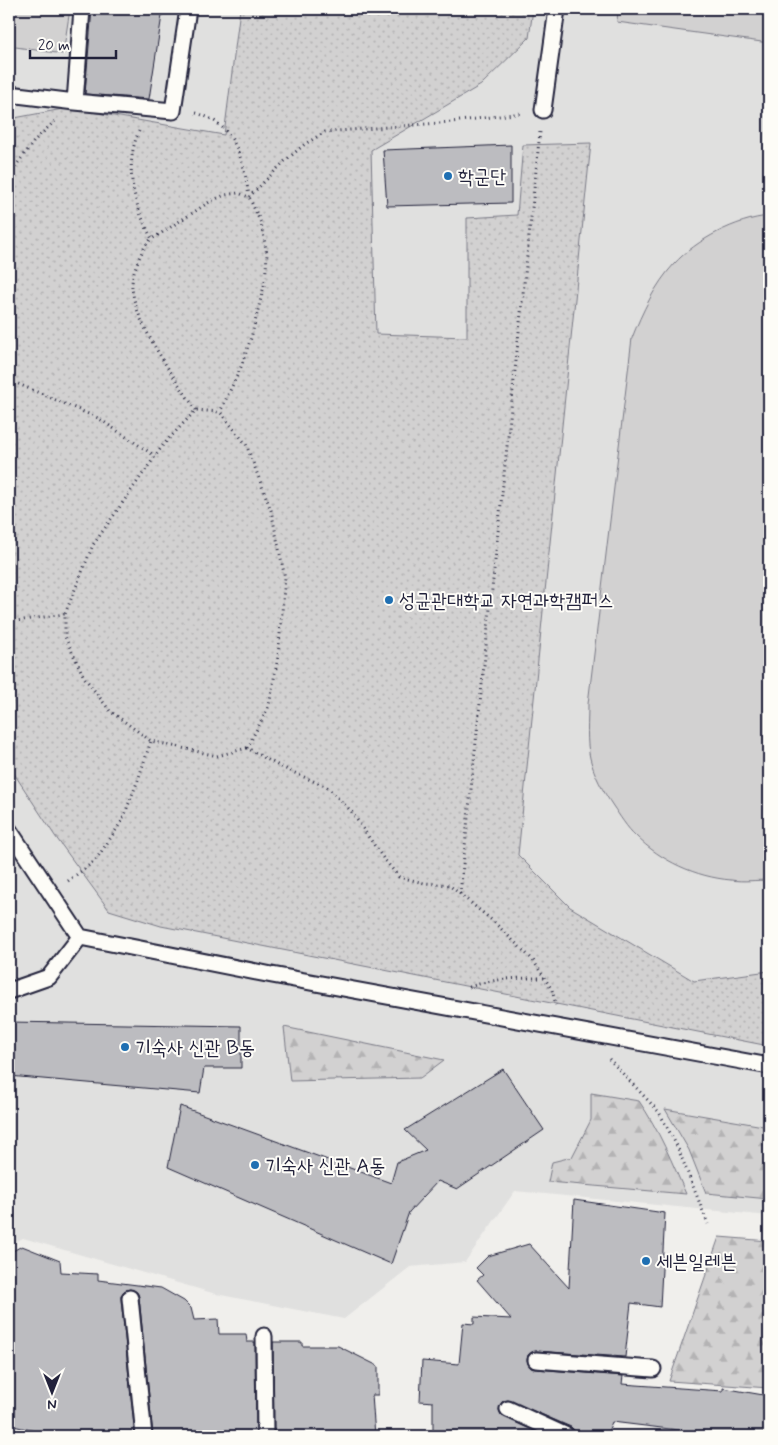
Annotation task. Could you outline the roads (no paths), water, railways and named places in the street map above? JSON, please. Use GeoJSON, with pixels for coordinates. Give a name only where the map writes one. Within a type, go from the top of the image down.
{"type":"FeatureCollection","features":[{"type":"Feature","properties":{"kind":"lane"},"geometry":{"type":"LineString","coordinates":[[75,102],[82,9]]}},
{"type":"Feature","properties":{"kind":"lane"},"geometry":{"type":"LineString","coordinates":[[9,94],[173,111],[188,9]]}},
{"type":"Feature","properties":{"kind":"lane"},"geometry":{"type":"LineString","coordinates":[[543,110],[557,9]]}},
{"type":"Feature","properties":{"kind":"lane"},"geometry":{"type":"LineString","coordinates":[[9,830],[80,937],[272,975],[769,1066]]}},
{"type":"Feature","properties":{"kind":"lane"},"geometry":{"type":"LineString","coordinates":[[9,991],[49,977],[80,937]]}},
{"type":"Feature","properties":{"kind":"lane"},"geometry":{"type":"LineString","coordinates":[[130,1298],[144,1436]]}},
{"type":"Feature","properties":{"kind":"lane"},"geometry":{"type":"LineString","coordinates":[[264,1336],[266,1436]]}},
{"type":"Feature","properties":{"kind":"lane"},"geometry":{"type":"LineString","coordinates":[[536,1360],[652,1369]]}},
{"type":"Feature","properties":{"kind":"lane"},"geometry":{"type":"LineString","coordinates":[[508,1409],[568,1436]]}},
{"type":"Feature","properties":{"kind":"place","name":"학군단"},"geometry":{"type":"Point","coordinates":[448,176]}},
{"type":"Feature","properties":{"kind":"place","name":"성균관대학교 자연과학캠퍼스"},"geometry":{"type":"Point","coordinates":[389,600]}},
{"type":"Feature","properties":{"kind":"place","name":"기숙사 신관 B동"},"geometry":{"type":"Point","coordinates":[125,1047]}},
{"type":"Feature","properties":{"kind":"place","name":"기숙사 신관 A동"},"geometry":{"type":"Point","coordinates":[255,1165]}},
{"type":"Feature","properties":{"kind":"place","name":"세븐일레븐"},"geometry":{"type":"Point","coordinates":[646,1261]}}]}
